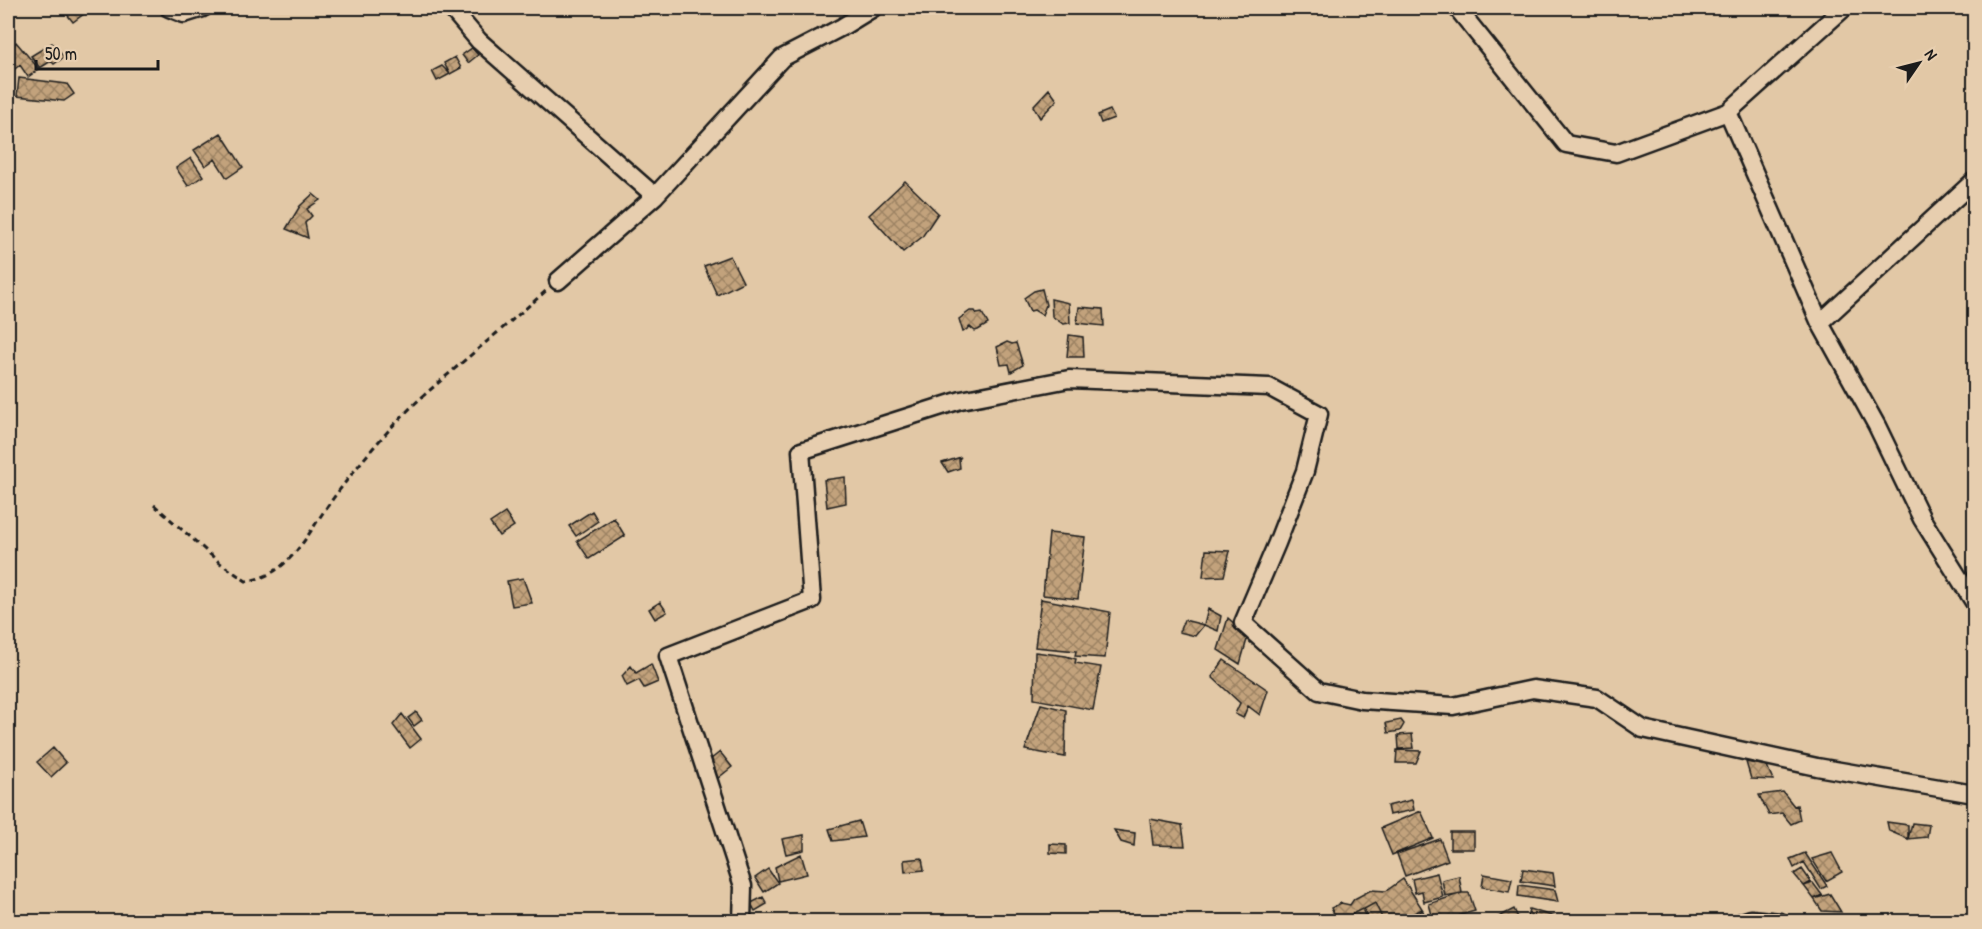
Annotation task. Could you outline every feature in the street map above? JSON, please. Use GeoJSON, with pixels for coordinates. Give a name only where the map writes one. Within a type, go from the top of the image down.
{"type":"FeatureCollection","features":[{"type":"Feature","properties":{"kind":"street"},"geometry":{"type":"LineString","coordinates":[[169,8],[183,14],[203,8]]}},
{"type":"Feature","properties":{"kind":"street"},"geometry":{"type":"LineString","coordinates":[[451,8],[479,40],[655,196]]}},
{"type":"Feature","properties":{"kind":"street"},"geometry":{"type":"LineString","coordinates":[[558,281],[655,196],[782,58],[873,8]]}},
{"type":"Feature","properties":{"kind":"street"},"geometry":{"type":"LineString","coordinates":[[1457,8],[1566,144],[1616,153],[1728,112],[1844,8]]}},
{"type":"Feature","properties":{"kind":"street"},"geometry":{"type":"LineString","coordinates":[[1728,112],[1820,324],[1877,426],[1923,519],[1974,602]]}},
{"type":"Feature","properties":{"kind":"street"},"geometry":{"type":"LineString","coordinates":[[1820,324],[1974,181]]}},
{"type":"Feature","properties":{"kind":"street"},"geometry":{"type":"LineString","coordinates":[[742,921],[743,886],[668,656],[812,600],[801,452],[961,400],[1070,379],[1269,387],[1319,414],[1305,471],[1243,624],[1319,691],[1362,700],[1454,706],[1533,689],[1597,699],[1643,729],[1817,767],[1974,794]]}},
{"type":"Feature","properties":{"kind":"street"},"geometry":{"type":"LineString","coordinates":[[1742,921],[1751,919],[1780,921]]}},
{"type":"Feature","properties":{"kind":"path"},"geometry":{"type":"LineString","coordinates":[[154,506],[220,563],[246,581],[258,580],[282,567],[298,550],[354,469],[390,431],[421,399],[558,281]]}},
{"type":"Feature","properties":{"kind":"building"},"geometry":{"type":"Polygon","coordinates":[[[62,8],[92,8],[73,22],[62,8]]]}},
{"type":"Feature","properties":{"kind":"building"},"geometry":{"type":"Polygon","coordinates":[[[16,42],[39,69],[28,77],[20,65],[8,74],[8,49],[16,42]]]}},
{"type":"Feature","properties":{"kind":"building"},"geometry":{"type":"Polygon","coordinates":[[[52,43],[64,57],[54,64],[51,61],[40,68],[31,56],[52,43]]]}},
{"type":"Feature","properties":{"kind":"building"},"geometry":{"type":"Polygon","coordinates":[[[472,48],[478,55],[468,63],[462,55],[472,48]]]}},
{"type":"Feature","properties":{"kind":"building"},"geometry":{"type":"Polygon","coordinates":[[[455,57],[461,68],[450,74],[444,63],[455,57]]]}},
{"type":"Feature","properties":{"kind":"building"},"geometry":{"type":"Polygon","coordinates":[[[442,66],[450,74],[437,81],[432,71],[442,66]]]}},
{"type":"Feature","properties":{"kind":"building"},"geometry":{"type":"Polygon","coordinates":[[[19,78],[67,84],[74,94],[64,101],[17,96],[19,78]]]}},
{"type":"Feature","properties":{"kind":"building"},"geometry":{"type":"Polygon","coordinates":[[[1049,89],[1057,100],[1040,118],[1033,106],[1049,89]]]}},
{"type":"Feature","properties":{"kind":"building"},"geometry":{"type":"Polygon","coordinates":[[[1110,110],[1114,118],[1101,123],[1098,115],[1110,110]]]}},
{"type":"Feature","properties":{"kind":"building"},"geometry":{"type":"Polygon","coordinates":[[[221,133],[243,167],[227,178],[215,159],[205,166],[194,150],[221,133]]]}},
{"type":"Feature","properties":{"kind":"building"},"geometry":{"type":"Polygon","coordinates":[[[191,158],[203,176],[188,186],[176,168],[191,158]]]}},
{"type":"Feature","properties":{"kind":"building"},"geometry":{"type":"Polygon","coordinates":[[[905,181],[938,213],[922,237],[903,252],[869,215],[905,181]]]}},
{"type":"Feature","properties":{"kind":"building"},"geometry":{"type":"Polygon","coordinates":[[[313,194],[320,200],[307,209],[312,216],[305,223],[308,238],[286,229],[300,206],[313,194]]]}},
{"type":"Feature","properties":{"kind":"building"},"geometry":{"type":"Polygon","coordinates":[[[730,256],[743,282],[717,295],[704,266],[730,256]]]}},
{"type":"Feature","properties":{"kind":"building"},"geometry":{"type":"Polygon","coordinates":[[[1042,289],[1046,305],[1042,315],[1034,310],[1030,311],[1024,298],[1042,289]]]}},
{"type":"Feature","properties":{"kind":"building"},"geometry":{"type":"Polygon","coordinates":[[[1051,299],[1069,303],[1070,323],[1063,324],[1052,316],[1051,299]]]}},
{"type":"Feature","properties":{"kind":"building"},"geometry":{"type":"Polygon","coordinates":[[[1079,307],[1103,309],[1104,326],[1077,323],[1079,307]]]}},
{"type":"Feature","properties":{"kind":"building"},"geometry":{"type":"Polygon","coordinates":[[[970,311],[975,311],[977,314],[982,313],[988,324],[975,331],[970,327],[963,332],[959,319],[970,311]]]}},
{"type":"Feature","properties":{"kind":"building"},"geometry":{"type":"Polygon","coordinates":[[[1069,335],[1083,337],[1084,357],[1067,357],[1069,335]]]}},
{"type":"Feature","properties":{"kind":"building"},"geometry":{"type":"Polygon","coordinates":[[[1007,342],[1016,343],[1023,365],[1011,372],[1009,364],[1001,365],[997,347],[1007,342]]]}},
{"type":"Feature","properties":{"kind":"building"},"geometry":{"type":"Polygon","coordinates":[[[961,457],[959,459],[960,468],[948,472],[942,463],[961,457]]]}},
{"type":"Feature","properties":{"kind":"building"},"geometry":{"type":"Polygon","coordinates":[[[845,477],[846,503],[827,507],[824,480],[845,477]]]}},
{"type":"Feature","properties":{"kind":"building"},"geometry":{"type":"Polygon","coordinates":[[[592,511],[598,521],[576,536],[569,526],[592,511]]]}},
{"type":"Feature","properties":{"kind":"building"},"geometry":{"type":"Polygon","coordinates":[[[505,513],[514,526],[499,536],[490,523],[505,513]]]}},
{"type":"Feature","properties":{"kind":"building"},"geometry":{"type":"Polygon","coordinates":[[[614,518],[625,536],[589,559],[577,541],[614,518]]]}},
{"type":"Feature","properties":{"kind":"building"},"geometry":{"type":"Polygon","coordinates":[[[1049,533],[1085,537],[1078,599],[1043,595],[1049,533]]]}},
{"type":"Feature","properties":{"kind":"building"},"geometry":{"type":"Polygon","coordinates":[[[1206,550],[1230,551],[1224,576],[1203,577],[1206,550]]]}},
{"type":"Feature","properties":{"kind":"building"},"geometry":{"type":"Polygon","coordinates":[[[523,578],[532,603],[512,606],[507,581],[523,578]]]}},
{"type":"Feature","properties":{"kind":"building"},"geometry":{"type":"Polygon","coordinates":[[[1041,599],[1110,612],[1105,658],[1075,656],[1076,651],[1035,647],[1041,599]]]}},
{"type":"Feature","properties":{"kind":"building"},"geometry":{"type":"Polygon","coordinates":[[[660,602],[667,612],[655,619],[649,609],[660,602]]]}},
{"type":"Feature","properties":{"kind":"building"},"geometry":{"type":"Polygon","coordinates":[[[1208,609],[1221,616],[1218,631],[1204,625],[1208,609]]]}},
{"type":"Feature","properties":{"kind":"building"},"geometry":{"type":"Polygon","coordinates":[[[1228,618],[1248,636],[1240,664],[1218,650],[1228,618]]]}},
{"type":"Feature","properties":{"kind":"building"},"geometry":{"type":"Polygon","coordinates":[[[1184,620],[1204,625],[1195,636],[1179,632],[1184,620]]]}},
{"type":"Feature","properties":{"kind":"building"},"geometry":{"type":"Polygon","coordinates":[[[1035,652],[1066,656],[1076,659],[1075,663],[1101,667],[1093,710],[1034,699],[1035,652]]]}},
{"type":"Feature","properties":{"kind":"building"},"geometry":{"type":"Polygon","coordinates":[[[1224,660],[1268,690],[1260,715],[1248,706],[1243,718],[1235,714],[1240,703],[1212,677],[1224,660]]]}},
{"type":"Feature","properties":{"kind":"building"},"geometry":{"type":"Polygon","coordinates":[[[651,664],[658,682],[644,688],[639,680],[627,686],[622,676],[631,666],[636,673],[651,664]]]}},
{"type":"Feature","properties":{"kind":"building"},"geometry":{"type":"Polygon","coordinates":[[[1041,704],[1066,710],[1065,757],[1025,750],[1041,704]]]}},
{"type":"Feature","properties":{"kind":"building"},"geometry":{"type":"Polygon","coordinates":[[[416,712],[422,720],[414,726],[408,718],[416,712]]]}},
{"type":"Feature","properties":{"kind":"building"},"geometry":{"type":"Polygon","coordinates":[[[402,714],[421,739],[410,748],[393,725],[402,714]]]}},
{"type":"Feature","properties":{"kind":"building"},"geometry":{"type":"Polygon","coordinates":[[[1401,720],[1404,724],[1400,731],[1388,733],[1386,723],[1401,720]]]}},
{"type":"Feature","properties":{"kind":"building"},"geometry":{"type":"Polygon","coordinates":[[[1412,734],[1414,748],[1399,749],[1398,735],[1412,734]]]}},
{"type":"Feature","properties":{"kind":"building"},"geometry":{"type":"Polygon","coordinates":[[[53,748],[66,763],[51,777],[37,762],[53,748]]]}},
{"type":"Feature","properties":{"kind":"building"},"geometry":{"type":"Polygon","coordinates":[[[1397,750],[1421,751],[1416,763],[1396,763],[1397,750]]]}},
{"type":"Feature","properties":{"kind":"building"},"geometry":{"type":"Polygon","coordinates":[[[720,752],[732,767],[713,782],[705,764],[720,752]]]}},
{"type":"Feature","properties":{"kind":"building"},"geometry":{"type":"Polygon","coordinates":[[[1746,762],[1767,766],[1773,780],[1751,779],[1746,762]]]}},
{"type":"Feature","properties":{"kind":"building"},"geometry":{"type":"Polygon","coordinates":[[[1783,792],[1794,806],[1797,805],[1800,820],[1791,824],[1782,813],[1769,815],[1759,795],[1783,792]]]}},
{"type":"Feature","properties":{"kind":"building"},"geometry":{"type":"Polygon","coordinates":[[[1412,800],[1414,810],[1389,815],[1387,806],[1412,800]]]}},
{"type":"Feature","properties":{"kind":"building"},"geometry":{"type":"Polygon","coordinates":[[[1421,811],[1433,838],[1392,855],[1381,828],[1421,811]]]}},
{"type":"Feature","properties":{"kind":"building"},"geometry":{"type":"Polygon","coordinates":[[[1150,819],[1182,825],[1185,846],[1153,845],[1150,819]]]}},
{"type":"Feature","properties":{"kind":"building"},"geometry":{"type":"Polygon","coordinates":[[[859,821],[864,837],[833,841],[829,829],[859,821]]]}},
{"type":"Feature","properties":{"kind":"building"},"geometry":{"type":"Polygon","coordinates":[[[1887,822],[1908,825],[1908,839],[1889,831],[1887,822]]]}},
{"type":"Feature","properties":{"kind":"building"},"geometry":{"type":"Polygon","coordinates":[[[1912,823],[1929,825],[1927,837],[1908,839],[1912,823]]]}},
{"type":"Feature","properties":{"kind":"building"},"geometry":{"type":"Polygon","coordinates":[[[1114,830],[1135,833],[1134,846],[1121,842],[1114,830]]]}},
{"type":"Feature","properties":{"kind":"building"},"geometry":{"type":"Polygon","coordinates":[[[1450,832],[1474,832],[1474,849],[1450,849],[1450,832]]]}},
{"type":"Feature","properties":{"kind":"building"},"geometry":{"type":"Polygon","coordinates":[[[804,835],[804,850],[786,854],[782,839],[804,835]]]}},
{"type":"Feature","properties":{"kind":"building"},"geometry":{"type":"Polygon","coordinates":[[[1440,839],[1448,860],[1405,876],[1397,854],[1440,839]]]}},
{"type":"Feature","properties":{"kind":"building"},"geometry":{"type":"Polygon","coordinates":[[[1050,844],[1066,845],[1066,854],[1050,853],[1050,844]]]}},
{"type":"Feature","properties":{"kind":"building"},"geometry":{"type":"Polygon","coordinates":[[[1805,853],[1827,886],[1821,889],[1804,862],[1794,868],[1790,859],[1805,853]]]}},
{"type":"Feature","properties":{"kind":"building"},"geometry":{"type":"Polygon","coordinates":[[[1832,853],[1842,872],[1826,881],[1812,859],[1832,853]]]}},
{"type":"Feature","properties":{"kind":"building"},"geometry":{"type":"Polygon","coordinates":[[[801,854],[807,874],[778,881],[775,867],[801,854]]]}},
{"type":"Feature","properties":{"kind":"building"},"geometry":{"type":"Polygon","coordinates":[[[922,858],[924,870],[905,872],[904,860],[922,858]]]}},
{"type":"Feature","properties":{"kind":"building"},"geometry":{"type":"Polygon","coordinates":[[[768,869],[778,883],[764,892],[755,878],[768,869]]]}},
{"type":"Feature","properties":{"kind":"building"},"geometry":{"type":"Polygon","coordinates":[[[1523,869],[1553,873],[1555,886],[1521,881],[1523,869]]]}},
{"type":"Feature","properties":{"kind":"building"},"geometry":{"type":"Polygon","coordinates":[[[1802,869],[1811,882],[1804,886],[1794,874],[1802,869]]]}},
{"type":"Feature","properties":{"kind":"building"},"geometry":{"type":"Polygon","coordinates":[[[1437,873],[1443,897],[1424,902],[1422,891],[1415,893],[1412,879],[1437,873]]]}},
{"type":"Feature","properties":{"kind":"building"},"geometry":{"type":"Polygon","coordinates":[[[1484,874],[1512,879],[1509,892],[1482,887],[1484,874]]]}},
{"type":"Feature","properties":{"kind":"building"},"geometry":{"type":"Polygon","coordinates":[[[1459,876],[1462,893],[1445,896],[1442,880],[1459,876]]]}},
{"type":"Feature","properties":{"kind":"building"},"geometry":{"type":"Polygon","coordinates":[[[1403,879],[1423,910],[1405,922],[1338,922],[1331,908],[1341,903],[1350,905],[1354,899],[1371,890],[1386,891],[1403,879]]]}},
{"type":"Feature","properties":{"kind":"building"},"geometry":{"type":"Polygon","coordinates":[[[1813,883],[1822,895],[1814,899],[1804,886],[1813,883]]]}},
{"type":"Feature","properties":{"kind":"building"},"geometry":{"type":"Polygon","coordinates":[[[1519,885],[1555,890],[1558,902],[1518,896],[1519,885]]]}},
{"type":"Feature","properties":{"kind":"building"},"geometry":{"type":"Polygon","coordinates":[[[1462,893],[1469,893],[1475,911],[1443,920],[1443,922],[1434,922],[1429,904],[1462,893]]]}},
{"type":"Feature","properties":{"kind":"building"},"geometry":{"type":"Polygon","coordinates":[[[1830,894],[1841,912],[1822,911],[1814,899],[1830,894]]]}},
{"type":"Feature","properties":{"kind":"building"},"geometry":{"type":"Polygon","coordinates":[[[763,897],[767,904],[755,911],[751,903],[763,897]]]}},
{"type":"Feature","properties":{"kind":"building"},"geometry":{"type":"Polygon","coordinates":[[[1375,903],[1384,922],[1370,922],[1364,909],[1375,903]]]}},
{"type":"Feature","properties":{"kind":"building"},"geometry":{"type":"Polygon","coordinates":[[[1362,909],[1368,922],[1356,922],[1352,914],[1362,909]]]}},
{"type":"Feature","properties":{"kind":"building"},"geometry":{"type":"Polygon","coordinates":[[[1422,909],[1428,922],[1408,922],[1406,917],[1422,909]]]}},
{"type":"Feature","properties":{"kind":"building"},"geometry":{"type":"Polygon","coordinates":[[[1514,909],[1520,922],[1489,922],[1514,909]]]}},
{"type":"Feature","properties":{"kind":"building"},"geometry":{"type":"Polygon","coordinates":[[[1529,909],[1555,917],[1554,922],[1526,922],[1529,909]]]}}]}
